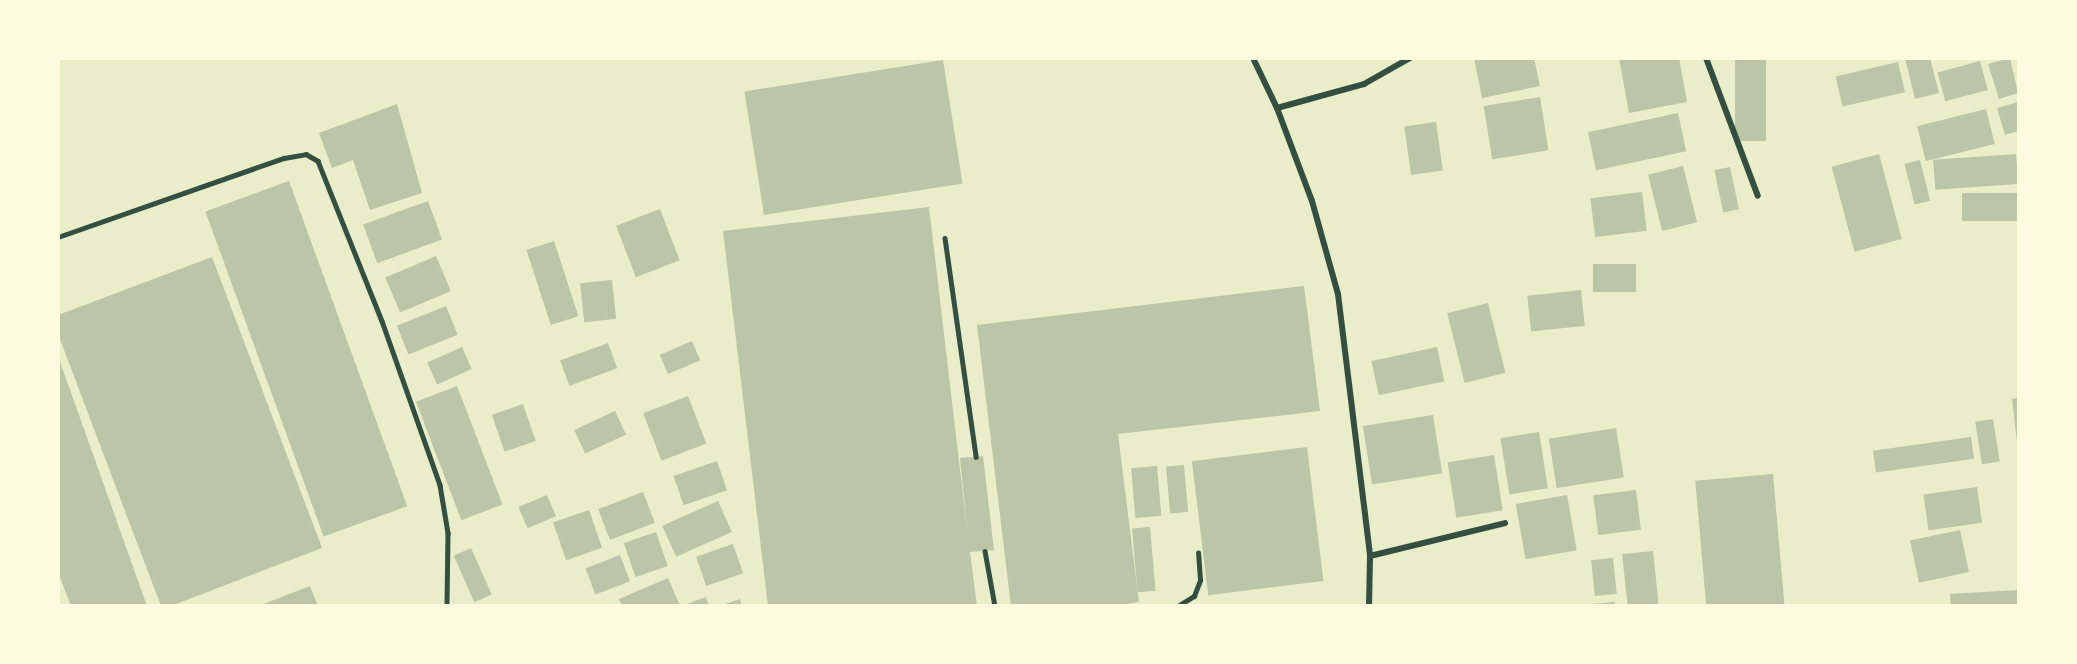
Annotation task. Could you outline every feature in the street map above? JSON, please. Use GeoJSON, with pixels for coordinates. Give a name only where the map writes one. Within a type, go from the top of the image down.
{"type":"FeatureCollection","features":[{"type":"Feature","properties":{"kind":"street"},"geometry":{"type":"LineString","coordinates":[[1252,58],[1277,108],[1312,201],[1338,294],[1370,556],[1370,606]]}},
{"type":"Feature","properties":{"kind":"street"},"geometry":{"type":"LineString","coordinates":[[1277,108],[1364,84],[1410,58]]}},
{"type":"Feature","properties":{"kind":"street"},"geometry":{"type":"LineString","coordinates":[[1706,58],[1758,196]]}},
{"type":"Feature","properties":{"kind":"street"},"geometry":{"type":"LineString","coordinates":[[1370,556],[1505,523]]}},
{"type":"Feature","properties":{"kind":"lane"},"geometry":{"type":"LineString","coordinates":[[58,237],[284,158],[306,154],[318,161],[382,321],[440,485],[448,533],[447,606]]}},
{"type":"Feature","properties":{"kind":"lane"},"geometry":{"type":"LineString","coordinates":[[945,238],[976,457]]}},
{"type":"Feature","properties":{"kind":"lane"},"geometry":{"type":"LineString","coordinates":[[985,551],[995,606]]}},
{"type":"Feature","properties":{"kind":"lane"},"geometry":{"type":"LineString","coordinates":[[1179,606],[1194,596],[1200,580],[1198,553]]}},
{"type":"Feature","properties":{"kind":"building"},"geometry":{"type":"Polygon","coordinates":[[[1474,58],[1534,58],[1540,86],[1482,98],[1474,58]]]}},
{"type":"Feature","properties":{"kind":"building"},"geometry":{"type":"Polygon","coordinates":[[[1619,58],[1679,58],[1687,102],[1629,113],[1619,58]]]}},
{"type":"Feature","properties":{"kind":"building"},"geometry":{"type":"Polygon","coordinates":[[[1735,58],[1766,58],[1766,141],[1735,141],[1735,58]]]}},
{"type":"Feature","properties":{"kind":"building"},"geometry":{"type":"Polygon","coordinates":[[[1905,58],[1930,58],[1939,93],[1915,99],[1905,58]]]}},
{"type":"Feature","properties":{"kind":"building"},"geometry":{"type":"Polygon","coordinates":[[[2010,58],[2018,93],[1999,99],[1988,64],[2010,58]]]}},
{"type":"Feature","properties":{"kind":"building"},"geometry":{"type":"Polygon","coordinates":[[[943,60],[963,183],[764,215],[744,91],[943,60]]]}},
{"type":"Feature","properties":{"kind":"building"},"geometry":{"type":"Polygon","coordinates":[[[1980,61],[1988,90],[1945,101],[1937,72],[1980,61]]]}},
{"type":"Feature","properties":{"kind":"building"},"geometry":{"type":"Polygon","coordinates":[[[1898,62],[1905,92],[1843,107],[1836,76],[1898,62]]]}},
{"type":"Feature","properties":{"kind":"building"},"geometry":{"type":"Polygon","coordinates":[[[1540,97],[1548,150],[1492,159],[1484,106],[1540,97]]]}},
{"type":"Feature","properties":{"kind":"building"},"geometry":{"type":"Polygon","coordinates":[[[2018,102],[2018,131],[2005,135],[1997,108],[2018,102]]]}},
{"type":"Feature","properties":{"kind":"building"},"geometry":{"type":"Polygon","coordinates":[[[397,104],[422,193],[370,210],[353,160],[332,168],[319,133],[397,104]]]}},
{"type":"Feature","properties":{"kind":"building"},"geometry":{"type":"Polygon","coordinates":[[[1986,109],[1995,144],[1926,161],[1917,126],[1986,109]]]}},
{"type":"Feature","properties":{"kind":"building"},"geometry":{"type":"Polygon","coordinates":[[[1678,113],[1686,151],[1596,170],[1588,132],[1678,113]]]}},
{"type":"Feature","properties":{"kind":"building"},"geometry":{"type":"Polygon","coordinates":[[[1436,122],[1443,171],[1411,175],[1404,126],[1436,122]]]}},
{"type":"Feature","properties":{"kind":"building"},"geometry":{"type":"Polygon","coordinates":[[[1879,154],[1902,239],[1854,252],[1832,167],[1879,154]]]}},
{"type":"Feature","properties":{"kind":"building"},"geometry":{"type":"Polygon","coordinates":[[[2016,154],[2018,184],[1935,190],[1933,160],[2016,154]]]}},
{"type":"Feature","properties":{"kind":"building"},"geometry":{"type":"Polygon","coordinates":[[[1920,160],[1930,201],[1915,205],[1904,164],[1920,160]]]}},
{"type":"Feature","properties":{"kind":"building"},"geometry":{"type":"Polygon","coordinates":[[[1683,166],[1697,222],[1662,231],[1648,175],[1683,166]]]}},
{"type":"Feature","properties":{"kind":"building"},"geometry":{"type":"Polygon","coordinates":[[[1730,167],[1739,209],[1723,212],[1714,170],[1730,167]]]}},
{"type":"Feature","properties":{"kind":"building"},"geometry":{"type":"Polygon","coordinates":[[[289,181],[407,506],[324,537],[205,211],[289,181]]]}},
{"type":"Feature","properties":{"kind":"building"},"geometry":{"type":"Polygon","coordinates":[[[1642,192],[1647,231],[1595,237],[1590,198],[1642,192]]]}},
{"type":"Feature","properties":{"kind":"building"},"geometry":{"type":"Polygon","coordinates":[[[1962,193],[2018,193],[2018,221],[1962,221],[1962,193]]]}},
{"type":"Feature","properties":{"kind":"building"},"geometry":{"type":"Polygon","coordinates":[[[428,201],[442,240],[377,263],[363,225],[428,201]]]}},
{"type":"Feature","properties":{"kind":"building"},"geometry":{"type":"Polygon","coordinates":[[[929,207],[967,529],[960,458],[983,456],[994,550],[970,552],[977,606],[768,606],[723,231],[929,207]]]}},
{"type":"Feature","properties":{"kind":"building"},"geometry":{"type":"Polygon","coordinates":[[[660,209],[680,260],[636,277],[616,226],[660,209]]]}},
{"type":"Feature","properties":{"kind":"building"},"geometry":{"type":"Polygon","coordinates":[[[554,241],[578,316],[551,325],[526,250],[554,241]]]}},
{"type":"Feature","properties":{"kind":"building"},"geometry":{"type":"Polygon","coordinates":[[[436,256],[451,291],[400,312],[385,277],[436,256]]]}},
{"type":"Feature","properties":{"kind":"building"},"geometry":{"type":"Polygon","coordinates":[[[212,257],[322,548],[171,606],[161,606],[58,334],[58,315],[212,257]]]}},
{"type":"Feature","properties":{"kind":"building"},"geometry":{"type":"Polygon","coordinates":[[[1593,264],[1636,264],[1636,292],[1593,292],[1593,264]]]}},
{"type":"Feature","properties":{"kind":"building"},"geometry":{"type":"Polygon","coordinates":[[[612,280],[616,319],[584,322],[580,283],[612,280]]]}},
{"type":"Feature","properties":{"kind":"building"},"geometry":{"type":"Polygon","coordinates":[[[1304,286],[1320,411],[1118,434],[1139,602],[1115,606],[1011,606],[977,325],[1304,286]]]}},
{"type":"Feature","properties":{"kind":"building"},"geometry":{"type":"Polygon","coordinates":[[[1581,290],[1585,326],[1531,331],[1527,296],[1581,290]]]}},
{"type":"Feature","properties":{"kind":"building"},"geometry":{"type":"Polygon","coordinates":[[[1488,303],[1505,373],[1465,383],[1447,313],[1488,303]]]}},
{"type":"Feature","properties":{"kind":"building"},"geometry":{"type":"Polygon","coordinates":[[[446,306],[458,335],[408,355],[397,326],[446,306]]]}},
{"type":"Feature","properties":{"kind":"building"},"geometry":{"type":"Polygon","coordinates":[[[692,341],[700,360],[668,374],[660,355],[692,341]]]}},
{"type":"Feature","properties":{"kind":"building"},"geometry":{"type":"Polygon","coordinates":[[[608,343],[617,368],[569,386],[560,360],[608,343]]]}},
{"type":"Feature","properties":{"kind":"building"},"geometry":{"type":"Polygon","coordinates":[[[462,347],[472,369],[437,384],[427,362],[462,347]]]}},
{"type":"Feature","properties":{"kind":"building"},"geometry":{"type":"Polygon","coordinates":[[[1437,347],[1444,381],[1379,395],[1371,361],[1437,347]]]}},
{"type":"Feature","properties":{"kind":"building"},"geometry":{"type":"Polygon","coordinates":[[[59,359],[147,606],[71,606],[58,572],[59,359]]]}},
{"type":"Feature","properties":{"kind":"building"},"geometry":{"type":"Polygon","coordinates":[[[457,386],[503,505],[461,520],[416,402],[457,386]]]}},
{"type":"Feature","properties":{"kind":"building"},"geometry":{"type":"Polygon","coordinates":[[[688,396],[706,444],[661,461],[643,413],[688,396]]]}},
{"type":"Feature","properties":{"kind":"building"},"geometry":{"type":"Polygon","coordinates":[[[2018,398],[2018,442],[2017,442],[2012,399],[2018,398]]]}},
{"type":"Feature","properties":{"kind":"building"},"geometry":{"type":"Polygon","coordinates":[[[523,404],[536,441],[504,452],[492,415],[523,404]]]}},
{"type":"Feature","properties":{"kind":"building"},"geometry":{"type":"Polygon","coordinates":[[[615,411],[626,435],[585,454],[574,430],[615,411]]]}},
{"type":"Feature","properties":{"kind":"building"},"geometry":{"type":"Polygon","coordinates":[[[1433,415],[1442,473],[1372,484],[1363,426],[1433,415]]]}},
{"type":"Feature","properties":{"kind":"building"},"geometry":{"type":"Polygon","coordinates":[[[1993,419],[2000,461],[1982,464],[1975,422],[1993,419]]]}},
{"type":"Feature","properties":{"kind":"building"},"geometry":{"type":"Polygon","coordinates":[[[1616,428],[1624,477],[1557,488],[1549,439],[1616,428]]]}},
{"type":"Feature","properties":{"kind":"building"},"geometry":{"type":"Polygon","coordinates":[[[1539,432],[1548,488],[1509,494],[1500,438],[1539,432]]]}},
{"type":"Feature","properties":{"kind":"building"},"geometry":{"type":"Polygon","coordinates":[[[1971,437],[1974,459],[1876,473],[1873,451],[1971,437]]]}},
{"type":"Feature","properties":{"kind":"building"},"geometry":{"type":"Polygon","coordinates":[[[1307,447],[1323,581],[1208,595],[1192,461],[1307,447]]]}},
{"type":"Feature","properties":{"kind":"building"},"geometry":{"type":"Polygon","coordinates":[[[1494,455],[1503,510],[1456,518],[1448,462],[1494,455]]]}},
{"type":"Feature","properties":{"kind":"building"},"geometry":{"type":"Polygon","coordinates":[[[717,461],[727,490],[684,505],[674,476],[717,461]]]}},
{"type":"Feature","properties":{"kind":"building"},"geometry":{"type":"Polygon","coordinates":[[[1184,465],[1188,512],[1170,513],[1166,467],[1184,465]]]}},
{"type":"Feature","properties":{"kind":"building"},"geometry":{"type":"Polygon","coordinates":[[[1157,466],[1161,516],[1135,518],[1131,468],[1157,466]]]}},
{"type":"Feature","properties":{"kind":"building"},"geometry":{"type":"Polygon","coordinates":[[[1773,474],[1785,606],[1706,606],[1695,481],[1773,474]]]}},
{"type":"Feature","properties":{"kind":"building"},"geometry":{"type":"Polygon","coordinates":[[[1977,487],[1982,523],[1929,530],[1924,495],[1977,487]]]}},
{"type":"Feature","properties":{"kind":"building"},"geometry":{"type":"Polygon","coordinates":[[[1636,490],[1641,530],[1598,535],[1593,495],[1636,490]]]}},
{"type":"Feature","properties":{"kind":"building"},"geometry":{"type":"Polygon","coordinates":[[[643,492],[655,523],[610,540],[598,509],[643,492]]]}},
{"type":"Feature","properties":{"kind":"building"},"geometry":{"type":"Polygon","coordinates":[[[547,495],[556,516],[527,528],[518,507],[547,495]]]}},
{"type":"Feature","properties":{"kind":"building"},"geometry":{"type":"Polygon","coordinates":[[[1567,495],[1577,550],[1526,559],[1516,504],[1567,495]]]}},
{"type":"Feature","properties":{"kind":"building"},"geometry":{"type":"Polygon","coordinates":[[[718,501],[732,532],[676,557],[662,526],[718,501]]]}},
{"type":"Feature","properties":{"kind":"building"},"geometry":{"type":"Polygon","coordinates":[[[589,510],[602,548],[566,560],[553,522],[589,510]]]}},
{"type":"Feature","properties":{"kind":"building"},"geometry":{"type":"Polygon","coordinates":[[[1150,527],[1156,591],[1138,592],[1132,529],[1150,527]]]}},
{"type":"Feature","properties":{"kind":"building"},"geometry":{"type":"Polygon","coordinates":[[[1960,530],[1969,572],[1919,583],[1910,541],[1960,530]]]}},
{"type":"Feature","properties":{"kind":"building"},"geometry":{"type":"Polygon","coordinates":[[[656,532],[668,566],[636,577],[624,543],[656,532]]]}},
{"type":"Feature","properties":{"kind":"building"},"geometry":{"type":"Polygon","coordinates":[[[733,544],[743,573],[706,586],[696,557],[733,544]]]}},
{"type":"Feature","properties":{"kind":"building"},"geometry":{"type":"Polygon","coordinates":[[[471,548],[492,595],[474,602],[454,556],[471,548]]]}},
{"type":"Feature","properties":{"kind":"building"},"geometry":{"type":"Polygon","coordinates":[[[1653,551],[1659,606],[1628,606],[1622,554],[1653,551]]]}},
{"type":"Feature","properties":{"kind":"building"},"geometry":{"type":"Polygon","coordinates":[[[620,555],[630,581],[595,594],[585,568],[620,555]]]}},
{"type":"Feature","properties":{"kind":"building"},"geometry":{"type":"Polygon","coordinates":[[[1613,558],[1617,594],[1595,596],[1591,560],[1613,558]]]}},
{"type":"Feature","properties":{"kind":"building"},"geometry":{"type":"Polygon","coordinates":[[[668,578],[680,606],[622,606],[619,599],[668,578]]]}},
{"type":"Feature","properties":{"kind":"building"},"geometry":{"type":"Polygon","coordinates":[[[310,586],[318,606],[261,606],[261,605],[310,586]]]}},
{"type":"Feature","properties":{"kind":"building"},"geometry":{"type":"Polygon","coordinates":[[[2018,590],[2018,606],[1951,606],[1950,594],[2018,590]]]}},
{"type":"Feature","properties":{"kind":"building"},"geometry":{"type":"Polygon","coordinates":[[[706,597],[709,606],[684,606],[684,605],[706,597]]]}},
{"type":"Feature","properties":{"kind":"building"},"geometry":{"type":"Polygon","coordinates":[[[740,599],[742,606],[722,606],[722,605],[740,599]]]}},
{"type":"Feature","properties":{"kind":"building"},"geometry":{"type":"Polygon","coordinates":[[[1615,602],[1615,606],[1591,606],[1591,604],[1615,602]]]}}]}
